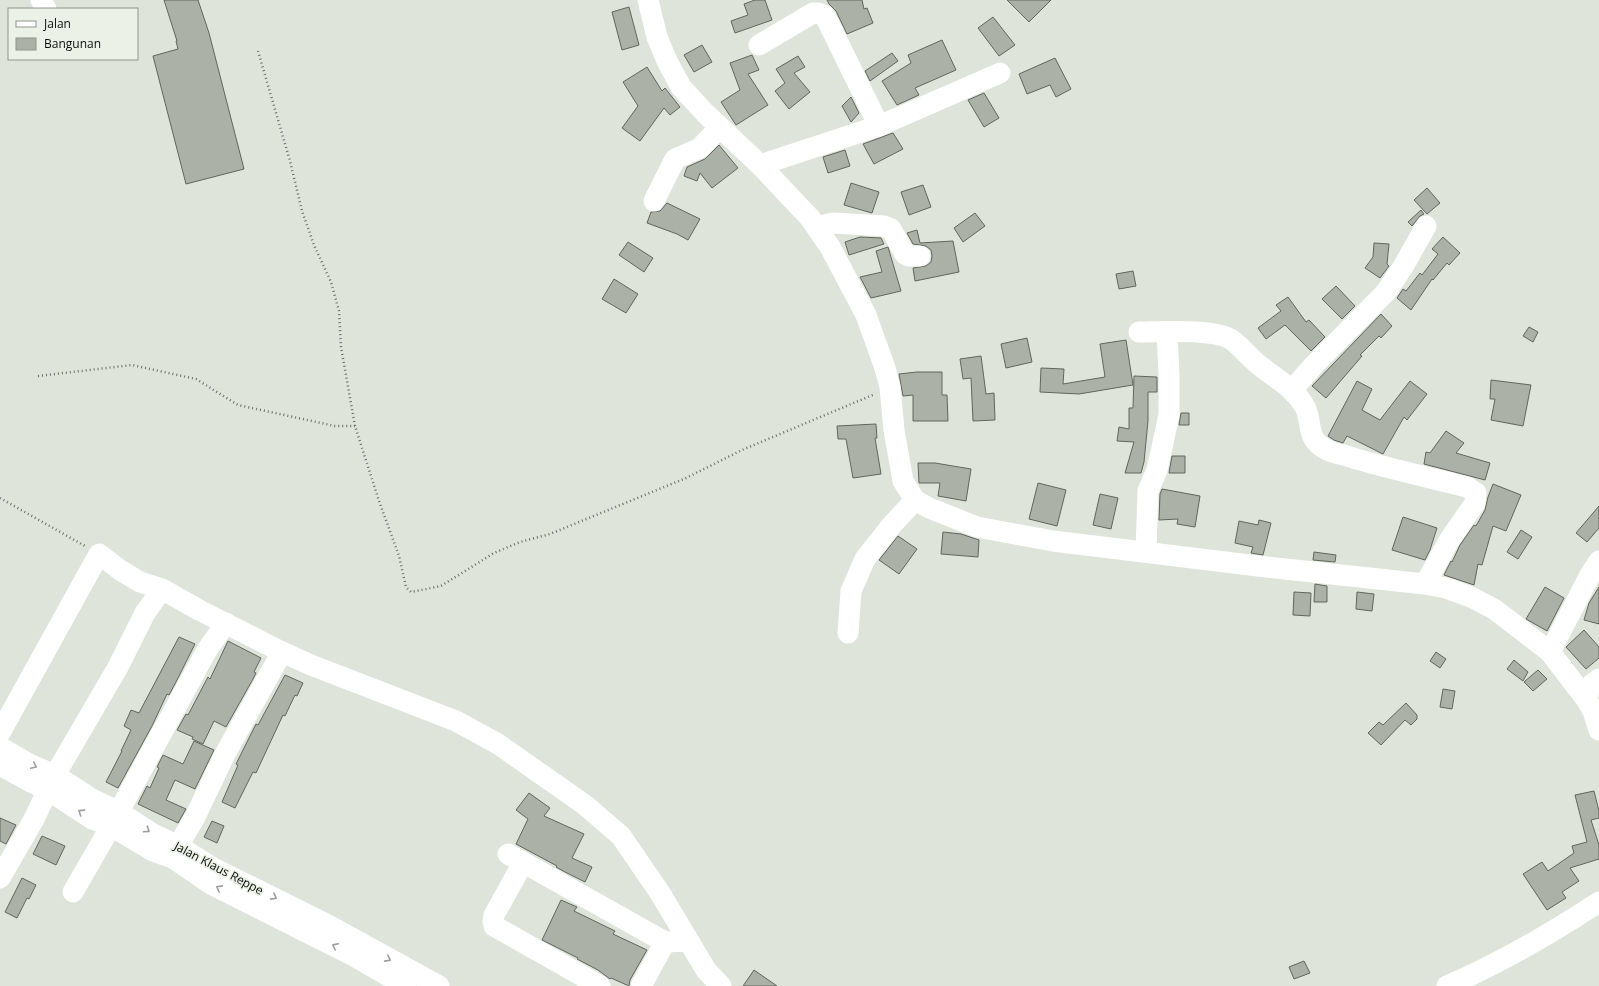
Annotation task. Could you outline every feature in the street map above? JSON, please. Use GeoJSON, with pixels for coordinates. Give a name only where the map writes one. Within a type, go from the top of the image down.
{"type":"FeatureCollection","features":[{"type":"Feature","properties":{"kind":"street"},"geometry":{"type":"LineString","coordinates":[[648,0],[657,37],[681,88],[705,114],[760,164],[810,218],[830,247],[866,315],[885,368],[890,386],[894,430],[903,481],[915,500],[929,508],[977,527],[1053,541],[1266,567],[1425,584],[1446,588],[1465,594],[1494,609],[1550,652],[1586,699],[1599,730]]}},
{"type":"Feature","properties":{"kind":"street"},"geometry":{"type":"LineString","coordinates":[[759,45],[813,14],[825,16],[879,126]]}},
{"type":"Feature","properties":{"kind":"street"},"geometry":{"type":"LineString","coordinates":[[760,164],[879,126],[1000,73]]}},
{"type":"Feature","properties":{"kind":"street"},"geometry":{"type":"LineString","coordinates":[[654,201],[675,159],[700,148],[720,127]]}},
{"type":"Feature","properties":{"kind":"street"},"geometry":{"type":"LineString","coordinates":[[817,227],[833,223],[884,226],[891,229],[905,254],[909,256],[920,256]]}},
{"type":"Feature","properties":{"kind":"street"},"geometry":{"type":"LineString","coordinates":[[1292,390],[1313,366],[1386,292],[1403,267],[1426,226]]}},
{"type":"Feature","properties":{"kind":"street"},"geometry":{"type":"LineString","coordinates":[[1139,332],[1203,332],[1218,334],[1231,339],[1260,366],[1292,390],[1304,405],[1308,414],[1311,433],[1316,442],[1327,451],[1384,468],[1467,487],[1476,493],[1475,503],[1450,539],[1425,584]]}},
{"type":"Feature","properties":{"kind":"street"},"geometry":{"type":"LineString","coordinates":[[1146,552],[1148,491],[1157,470],[1168,415],[1169,374],[1167,332]]}},
{"type":"Feature","properties":{"kind":"street"},"geometry":{"type":"LineString","coordinates":[[848,633],[851,592],[865,559],[891,526],[915,500]]}},
{"type":"Feature","properties":{"kind":"street"},"geometry":{"type":"LineString","coordinates":[[0,733],[99,554],[120,570],[140,582],[162,589],[199,610],[282,652],[456,722],[498,744],[585,805],[621,836],[660,893],[706,970],[721,986]]}},
{"type":"Feature","properties":{"kind":"street"},"geometry":{"type":"LineString","coordinates":[[1550,652],[1596,570]]}},
{"type":"Feature","properties":{"kind":"street"},"geometry":{"type":"LineString","coordinates":[[0,878],[6,851],[34,819],[52,783],[118,667],[145,613],[162,589]]}},
{"type":"Feature","properties":{"kind":"street"},"geometry":{"type":"LineString","coordinates":[[73,892],[115,819],[207,650],[226,623]]}},
{"type":"Feature","properties":{"kind":"street"},"geometry":{"type":"LineString","coordinates":[[175,852],[195,818],[225,754],[282,652]]}},
{"type":"Feature","properties":{"kind":"street"},"geometry":{"type":"LineString","coordinates":[[1586,699],[1592,684],[1599,680]]}},
{"type":"Feature","properties":{"kind":"street","name":"Jalan Klaus Reppe"},"geometry":{"type":"LineString","coordinates":[[0,747],[31,765],[92,819],[115,819],[153,850],[175,852],[213,868],[328,926],[439,986]]}},
{"type":"Feature","properties":{"kind":"street","name":"Jalan Klaus Reppe"},"geometry":{"type":"LineString","coordinates":[[0,765],[52,783]]}},
{"type":"Feature","properties":{"kind":"street","name":"Jalan Klaus Reppe"},"geometry":{"type":"LineString","coordinates":[[175,852],[211,884],[352,955],[406,986]]}},
{"type":"Feature","properties":{"kind":"street"},"geometry":{"type":"LineString","coordinates":[[600,986],[494,926],[494,915],[516,858],[665,942],[689,941]]}},
{"type":"Feature","properties":{"kind":"street"},"geometry":{"type":"LineString","coordinates":[[1447,986],[1476,974],[1537,941],[1599,902]]}},
{"type":"Feature","properties":{"kind":"street"},"geometry":{"type":"LineString","coordinates":[[641,986],[665,942]]}},
{"type":"Feature","properties":{"kind":"path"},"geometry":{"type":"LineString","coordinates":[[258,51],[290,160],[302,211],[314,245],[331,282],[339,311],[340,348],[355,426],[379,501],[399,556],[406,587],[411,592],[441,586],[494,553],[520,542],[550,534],[686,478],[742,450],[869,397],[890,386]]}},
{"type":"Feature","properties":{"kind":"path"},"geometry":{"type":"LineString","coordinates":[[38,376],[132,365],[196,379],[238,405],[335,426],[355,426]]}},
{"type":"Feature","properties":{"kind":"path"},"geometry":{"type":"LineString","coordinates":[[0,498],[99,554]]}},
{"type":"Feature","properties":{"kind":"building"},"geometry":{"type":"Polygon","coordinates":[[[164,0],[198,0],[209,33],[244,169],[186,184],[153,56],[178,49],[177,41],[164,0]]]}},
{"type":"Feature","properties":{"kind":"building"},"geometry":{"type":"Polygon","coordinates":[[[755,0],[765,0],[772,20],[735,33],[731,21],[748,15],[744,4],[755,0]]]}},
{"type":"Feature","properties":{"kind":"building"},"geometry":{"type":"Polygon","coordinates":[[[827,0],[862,0],[864,9],[867,8],[873,23],[847,34],[836,11],[827,0]]]}},
{"type":"Feature","properties":{"kind":"building"},"geometry":{"type":"Polygon","coordinates":[[[1007,0],[1051,0],[1029,22],[1007,0]]]}},
{"type":"Feature","properties":{"kind":"building"},"geometry":{"type":"Polygon","coordinates":[[[629,7],[639,45],[622,50],[612,12],[629,7]]]}},
{"type":"Feature","properties":{"kind":"building"},"geometry":{"type":"Polygon","coordinates":[[[993,17],[1015,45],[999,56],[978,28],[993,17]]]}},
{"type":"Feature","properties":{"kind":"building"},"geometry":{"type":"Polygon","coordinates":[[[942,40],[956,70],[915,88],[919,95],[897,105],[882,81],[911,63],[908,55],[942,40]]]}},
{"type":"Feature","properties":{"kind":"building"},"geometry":{"type":"Polygon","coordinates":[[[702,45],[712,62],[694,72],[684,55],[702,45]]]}},
{"type":"Feature","properties":{"kind":"building"},"geometry":{"type":"Polygon","coordinates":[[[892,53],[898,61],[870,81],[865,71],[892,53]]]}},
{"type":"Feature","properties":{"kind":"building"},"geometry":{"type":"Polygon","coordinates":[[[752,55],[759,70],[748,74],[768,105],[736,125],[721,102],[740,90],[730,63],[752,55]]]}},
{"type":"Feature","properties":{"kind":"building"},"geometry":{"type":"Polygon","coordinates":[[[798,56],[805,67],[794,73],[810,92],[789,109],[775,91],[785,83],[776,69],[798,56]]]}},
{"type":"Feature","properties":{"kind":"building"},"geometry":{"type":"Polygon","coordinates":[[[1055,58],[1071,89],[1056,97],[1050,85],[1027,94],[1019,74],[1055,58]]]}},
{"type":"Feature","properties":{"kind":"building"},"geometry":{"type":"Polygon","coordinates":[[[647,67],[662,91],[665,88],[680,107],[670,115],[664,108],[640,141],[622,128],[638,106],[623,82],[647,67]]]}},
{"type":"Feature","properties":{"kind":"building"},"geometry":{"type":"Polygon","coordinates":[[[984,93],[999,118],[984,127],[968,100],[984,93]]]}},
{"type":"Feature","properties":{"kind":"building"},"geometry":{"type":"Polygon","coordinates":[[[851,97],[859,113],[851,122],[842,106],[851,97]]]}},
{"type":"Feature","properties":{"kind":"building"},"geometry":{"type":"Polygon","coordinates":[[[893,133],[903,149],[874,164],[863,144],[893,133]]]}},
{"type":"Feature","properties":{"kind":"building"},"geometry":{"type":"Polygon","coordinates":[[[719,145],[738,168],[712,188],[700,173],[697,181],[684,176],[687,167],[705,159],[719,145]]]}},
{"type":"Feature","properties":{"kind":"building"},"geometry":{"type":"Polygon","coordinates":[[[845,150],[850,166],[828,173],[823,157],[845,150]]]}},
{"type":"Feature","properties":{"kind":"building"},"geometry":{"type":"Polygon","coordinates":[[[851,183],[879,192],[872,213],[844,205],[851,183]]]}},
{"type":"Feature","properties":{"kind":"building"},"geometry":{"type":"Polygon","coordinates":[[[923,185],[931,207],[909,215],[901,192],[923,185]]]}},
{"type":"Feature","properties":{"kind":"building"},"geometry":{"type":"Polygon","coordinates":[[[1427,188],[1440,203],[1427,214],[1414,200],[1427,188]]]}},
{"type":"Feature","properties":{"kind":"building"},"geometry":{"type":"Polygon","coordinates":[[[667,203],[700,219],[688,240],[677,234],[647,223],[651,212],[660,211],[667,203]]]}},
{"type":"Feature","properties":{"kind":"building"},"geometry":{"type":"Polygon","coordinates":[[[1421,210],[1424,214],[1420,216],[1412,226],[1408,222],[1421,210]]]}},
{"type":"Feature","properties":{"kind":"building"},"geometry":{"type":"Polygon","coordinates":[[[975,213],[985,226],[963,242],[954,228],[975,213]]]}},
{"type":"Feature","properties":{"kind":"building"},"geometry":{"type":"Polygon","coordinates":[[[917,230],[920,243],[953,241],[959,272],[915,281],[913,268],[926,266],[931,262],[932,256],[931,250],[926,246],[913,244],[907,233],[917,230]]]}},
{"type":"Feature","properties":{"kind":"building"},"geometry":{"type":"Polygon","coordinates":[[[860,237],[881,238],[884,244],[849,255],[845,242],[860,237]]]}},
{"type":"Feature","properties":{"kind":"building"},"geometry":{"type":"Polygon","coordinates":[[[1443,237],[1460,253],[1449,265],[1447,263],[1433,280],[1432,279],[1411,310],[1397,298],[1403,289],[1406,291],[1420,273],[1422,275],[1438,254],[1432,249],[1443,237]]]}},
{"type":"Feature","properties":{"kind":"building"},"geometry":{"type":"Polygon","coordinates":[[[628,242],[653,258],[644,272],[619,255],[628,242]]]}},
{"type":"Feature","properties":{"kind":"building"},"geometry":{"type":"Polygon","coordinates":[[[1374,243],[1389,244],[1387,264],[1389,266],[1380,278],[1365,268],[1373,257],[1374,243]]]}},
{"type":"Feature","properties":{"kind":"building"},"geometry":{"type":"Polygon","coordinates":[[[888,247],[901,291],[871,298],[860,277],[882,272],[876,251],[888,247]]]}},
{"type":"Feature","properties":{"kind":"building"},"geometry":{"type":"Polygon","coordinates":[[[1133,271],[1136,286],[1119,289],[1116,274],[1133,271]]]}},
{"type":"Feature","properties":{"kind":"building"},"geometry":{"type":"Polygon","coordinates":[[[614,279],[638,294],[626,313],[602,299],[614,279]]]}},
{"type":"Feature","properties":{"kind":"building"},"geometry":{"type":"Polygon","coordinates":[[[1336,286],[1355,306],[1342,319],[1322,299],[1336,286]]]}},
{"type":"Feature","properties":{"kind":"building"},"geometry":{"type":"Polygon","coordinates":[[[1288,297],[1306,322],[1309,320],[1325,337],[1311,351],[1285,325],[1266,339],[1258,328],[1281,311],[1276,305],[1288,297]]]}},
{"type":"Feature","properties":{"kind":"building"},"geometry":{"type":"Polygon","coordinates":[[[1381,314],[1392,326],[1381,338],[1379,336],[1360,355],[1362,356],[1326,398],[1312,386],[1381,314]]]}},
{"type":"Feature","properties":{"kind":"building"},"geometry":{"type":"Polygon","coordinates":[[[1529,327],[1538,332],[1533,342],[1523,336],[1529,327]]]}},
{"type":"Feature","properties":{"kind":"building"},"geometry":{"type":"Polygon","coordinates":[[[1027,338],[1032,362],[1006,368],[1001,344],[1027,338]]]}},
{"type":"Feature","properties":{"kind":"building"},"geometry":{"type":"Polygon","coordinates":[[[1126,340],[1133,385],[1079,394],[1040,392],[1041,368],[1064,369],[1063,384],[1105,377],[1100,344],[1126,340]]]}},
{"type":"Feature","properties":{"kind":"building"},"geometry":{"type":"Polygon","coordinates":[[[981,356],[986,394],[994,393],[995,420],[973,421],[971,378],[963,379],[960,359],[981,356]]]}},
{"type":"Feature","properties":{"kind":"building"},"geometry":{"type":"Polygon","coordinates":[[[942,372],[942,395],[947,395],[948,421],[913,421],[913,395],[903,396],[899,374],[942,372]]]}},
{"type":"Feature","properties":{"kind":"building"},"geometry":{"type":"Polygon","coordinates":[[[1134,376],[1157,377],[1157,392],[1148,392],[1148,421],[1144,462],[1141,473],[1125,473],[1134,442],[1117,441],[1119,427],[1129,429],[1129,408],[1133,408],[1134,376]]]}},
{"type":"Feature","properties":{"kind":"building"},"geometry":{"type":"Polygon","coordinates":[[[1491,380],[1531,385],[1523,426],[1491,420],[1495,399],[1490,399],[1491,380]]]}},
{"type":"Feature","properties":{"kind":"building"},"geometry":{"type":"Polygon","coordinates":[[[1357,381],[1372,389],[1362,410],[1380,420],[1410,381],[1427,394],[1407,420],[1404,417],[1383,454],[1347,436],[1343,443],[1328,436],[1357,381]]]}},
{"type":"Feature","properties":{"kind":"building"},"geometry":{"type":"Polygon","coordinates":[[[1181,413],[1189,413],[1189,425],[1179,425],[1181,413]]]}},
{"type":"Feature","properties":{"kind":"building"},"geometry":{"type":"Polygon","coordinates":[[[876,424],[877,438],[875,438],[881,474],[853,478],[846,439],[838,439],[837,426],[876,424]]]}},
{"type":"Feature","properties":{"kind":"building"},"geometry":{"type":"Polygon","coordinates":[[[1446,431],[1464,443],[1456,453],[1490,463],[1485,480],[1424,464],[1426,452],[1430,453],[1446,431]]]}},
{"type":"Feature","properties":{"kind":"building"},"geometry":{"type":"Polygon","coordinates":[[[1172,456],[1185,456],[1185,473],[1169,473],[1172,456]]]}},
{"type":"Feature","properties":{"kind":"building"},"geometry":{"type":"Polygon","coordinates":[[[918,463],[935,463],[971,469],[966,501],[938,496],[940,483],[919,483],[918,463]]]}},
{"type":"Feature","properties":{"kind":"building"},"geometry":{"type":"Polygon","coordinates":[[[1038,483],[1066,490],[1057,526],[1029,519],[1038,483]]]}},
{"type":"Feature","properties":{"kind":"building"},"geometry":{"type":"Polygon","coordinates":[[[1493,484],[1521,495],[1506,531],[1493,526],[1482,565],[1478,564],[1474,585],[1444,575],[1460,545],[1474,525],[1476,526],[1485,510],[1493,484]]]}},
{"type":"Feature","properties":{"kind":"building"},"geometry":{"type":"Polygon","coordinates":[[[1162,489],[1200,496],[1195,527],[1177,524],[1178,519],[1159,520],[1160,494],[1162,489]]]}},
{"type":"Feature","properties":{"kind":"building"},"geometry":{"type":"Polygon","coordinates":[[[1100,494],[1118,498],[1111,529],[1093,525],[1100,494]]]}},
{"type":"Feature","properties":{"kind":"building"},"geometry":{"type":"Polygon","coordinates":[[[1599,506],[1599,528],[1587,542],[1576,533],[1599,506]]]}},
{"type":"Feature","properties":{"kind":"building"},"geometry":{"type":"Polygon","coordinates":[[[1403,517],[1437,528],[1425,560],[1392,550],[1403,517]]]}},
{"type":"Feature","properties":{"kind":"building"},"geometry":{"type":"Polygon","coordinates":[[[1259,520],[1271,523],[1263,555],[1251,553],[1253,547],[1235,543],[1239,521],[1258,525],[1259,520]]]}},
{"type":"Feature","properties":{"kind":"building"},"geometry":{"type":"Polygon","coordinates":[[[1521,530],[1532,537],[1518,559],[1507,552],[1521,530]]]}},
{"type":"Feature","properties":{"kind":"building"},"geometry":{"type":"Polygon","coordinates":[[[943,532],[961,534],[979,540],[978,557],[941,554],[943,532]]]}},
{"type":"Feature","properties":{"kind":"building"},"geometry":{"type":"Polygon","coordinates":[[[898,536],[917,549],[899,574],[879,560],[898,536]]]}},
{"type":"Feature","properties":{"kind":"building"},"geometry":{"type":"Polygon","coordinates":[[[1314,552],[1336,555],[1335,562],[1313,560],[1314,552]]]}},
{"type":"Feature","properties":{"kind":"building"},"geometry":{"type":"Polygon","coordinates":[[[1315,584],[1327,586],[1327,602],[1314,602],[1315,584]]]}},
{"type":"Feature","properties":{"kind":"building"},"geometry":{"type":"Polygon","coordinates":[[[1545,587],[1564,598],[1547,631],[1526,619],[1545,587]]]}},
{"type":"Feature","properties":{"kind":"building"},"geometry":{"type":"Polygon","coordinates":[[[1599,587],[1599,624],[1584,620],[1589,603],[1599,587]]]}},
{"type":"Feature","properties":{"kind":"building"},"geometry":{"type":"Polygon","coordinates":[[[1294,592],[1311,593],[1310,616],[1293,615],[1294,592]]]}},
{"type":"Feature","properties":{"kind":"building"},"geometry":{"type":"Polygon","coordinates":[[[1357,592],[1374,594],[1372,611],[1356,609],[1357,592]]]}},
{"type":"Feature","properties":{"kind":"building"},"geometry":{"type":"Polygon","coordinates":[[[1584,630],[1599,647],[1599,658],[1586,669],[1566,647],[1584,630]]]}},
{"type":"Feature","properties":{"kind":"building"},"geometry":{"type":"Polygon","coordinates":[[[179,637],[195,644],[118,788],[106,782],[131,730],[124,726],[131,710],[139,713],[179,637]]]}},
{"type":"Feature","properties":{"kind":"building"},"geometry":{"type":"Polygon","coordinates":[[[228,641],[261,658],[254,672],[256,673],[253,679],[226,727],[214,721],[203,744],[192,739],[193,737],[177,730],[186,714],[188,715],[208,677],[210,679],[228,641]]]}},
{"type":"Feature","properties":{"kind":"building"},"geometry":{"type":"Polygon","coordinates":[[[1436,652],[1446,659],[1440,668],[1430,661],[1436,652]]]}},
{"type":"Feature","properties":{"kind":"building"},"geometry":{"type":"Polygon","coordinates":[[[1514,660],[1528,672],[1523,681],[1507,669],[1514,660]]]}},
{"type":"Feature","properties":{"kind":"building"},"geometry":{"type":"Polygon","coordinates":[[[1538,670],[1547,679],[1533,691],[1524,682],[1538,670]]]}},
{"type":"Feature","properties":{"kind":"building"},"geometry":{"type":"Polygon","coordinates":[[[285,675],[303,683],[297,696],[295,695],[285,716],[283,715],[256,773],[253,772],[235,808],[222,802],[238,765],[236,764],[256,724],[258,725],[285,675]]]}},
{"type":"Feature","properties":{"kind":"building"},"geometry":{"type":"Polygon","coordinates":[[[1443,689],[1455,691],[1452,709],[1440,707],[1443,689]]]}},
{"type":"Feature","properties":{"kind":"building"},"geometry":{"type":"Polygon","coordinates":[[[1406,703],[1417,715],[1417,719],[1411,725],[1405,720],[1381,745],[1368,733],[1379,722],[1383,725],[1406,703]]]}},
{"type":"Feature","properties":{"kind":"building"},"geometry":{"type":"Polygon","coordinates":[[[194,741],[214,750],[195,789],[175,780],[166,800],[186,809],[178,823],[138,804],[147,786],[150,788],[163,755],[183,764],[194,741]]]}},
{"type":"Feature","properties":{"kind":"building"},"geometry":{"type":"Polygon","coordinates":[[[1594,791],[1599,811],[1599,818],[1591,820],[1599,845],[1599,859],[1570,868],[1579,881],[1562,892],[1566,898],[1547,910],[1523,874],[1542,862],[1548,871],[1574,853],[1572,846],[1587,842],[1575,795],[1594,791]]]}},
{"type":"Feature","properties":{"kind":"building"},"geometry":{"type":"Polygon","coordinates":[[[529,793],[550,808],[544,816],[584,834],[572,858],[592,867],[585,882],[516,844],[528,819],[516,810],[529,793]]]}},
{"type":"Feature","properties":{"kind":"building"},"geometry":{"type":"Polygon","coordinates":[[[0,818],[16,825],[6,844],[0,841],[0,818]]]}},
{"type":"Feature","properties":{"kind":"building"},"geometry":{"type":"Polygon","coordinates":[[[212,821],[224,826],[217,843],[204,837],[212,821]]]}},
{"type":"Feature","properties":{"kind":"building"},"geometry":{"type":"Polygon","coordinates":[[[42,836],[65,846],[56,865],[33,854],[42,836]]]}},
{"type":"Feature","properties":{"kind":"building"},"geometry":{"type":"Polygon","coordinates":[[[22,878],[36,885],[29,899],[27,898],[17,918],[5,912],[22,878]]]}},
{"type":"Feature","properties":{"kind":"building"},"geometry":{"type":"Polygon","coordinates":[[[561,900],[577,907],[574,911],[615,931],[613,934],[647,950],[630,980],[629,986],[611,978],[610,979],[598,970],[577,959],[578,958],[542,940],[561,900]]]}},
{"type":"Feature","properties":{"kind":"building"},"geometry":{"type":"Polygon","coordinates":[[[1304,961],[1310,973],[1294,979],[1289,967],[1304,961]]]}},
{"type":"Feature","properties":{"kind":"building"},"geometry":{"type":"Polygon","coordinates":[[[754,970],[777,986],[743,986],[754,970]]]}}]}
